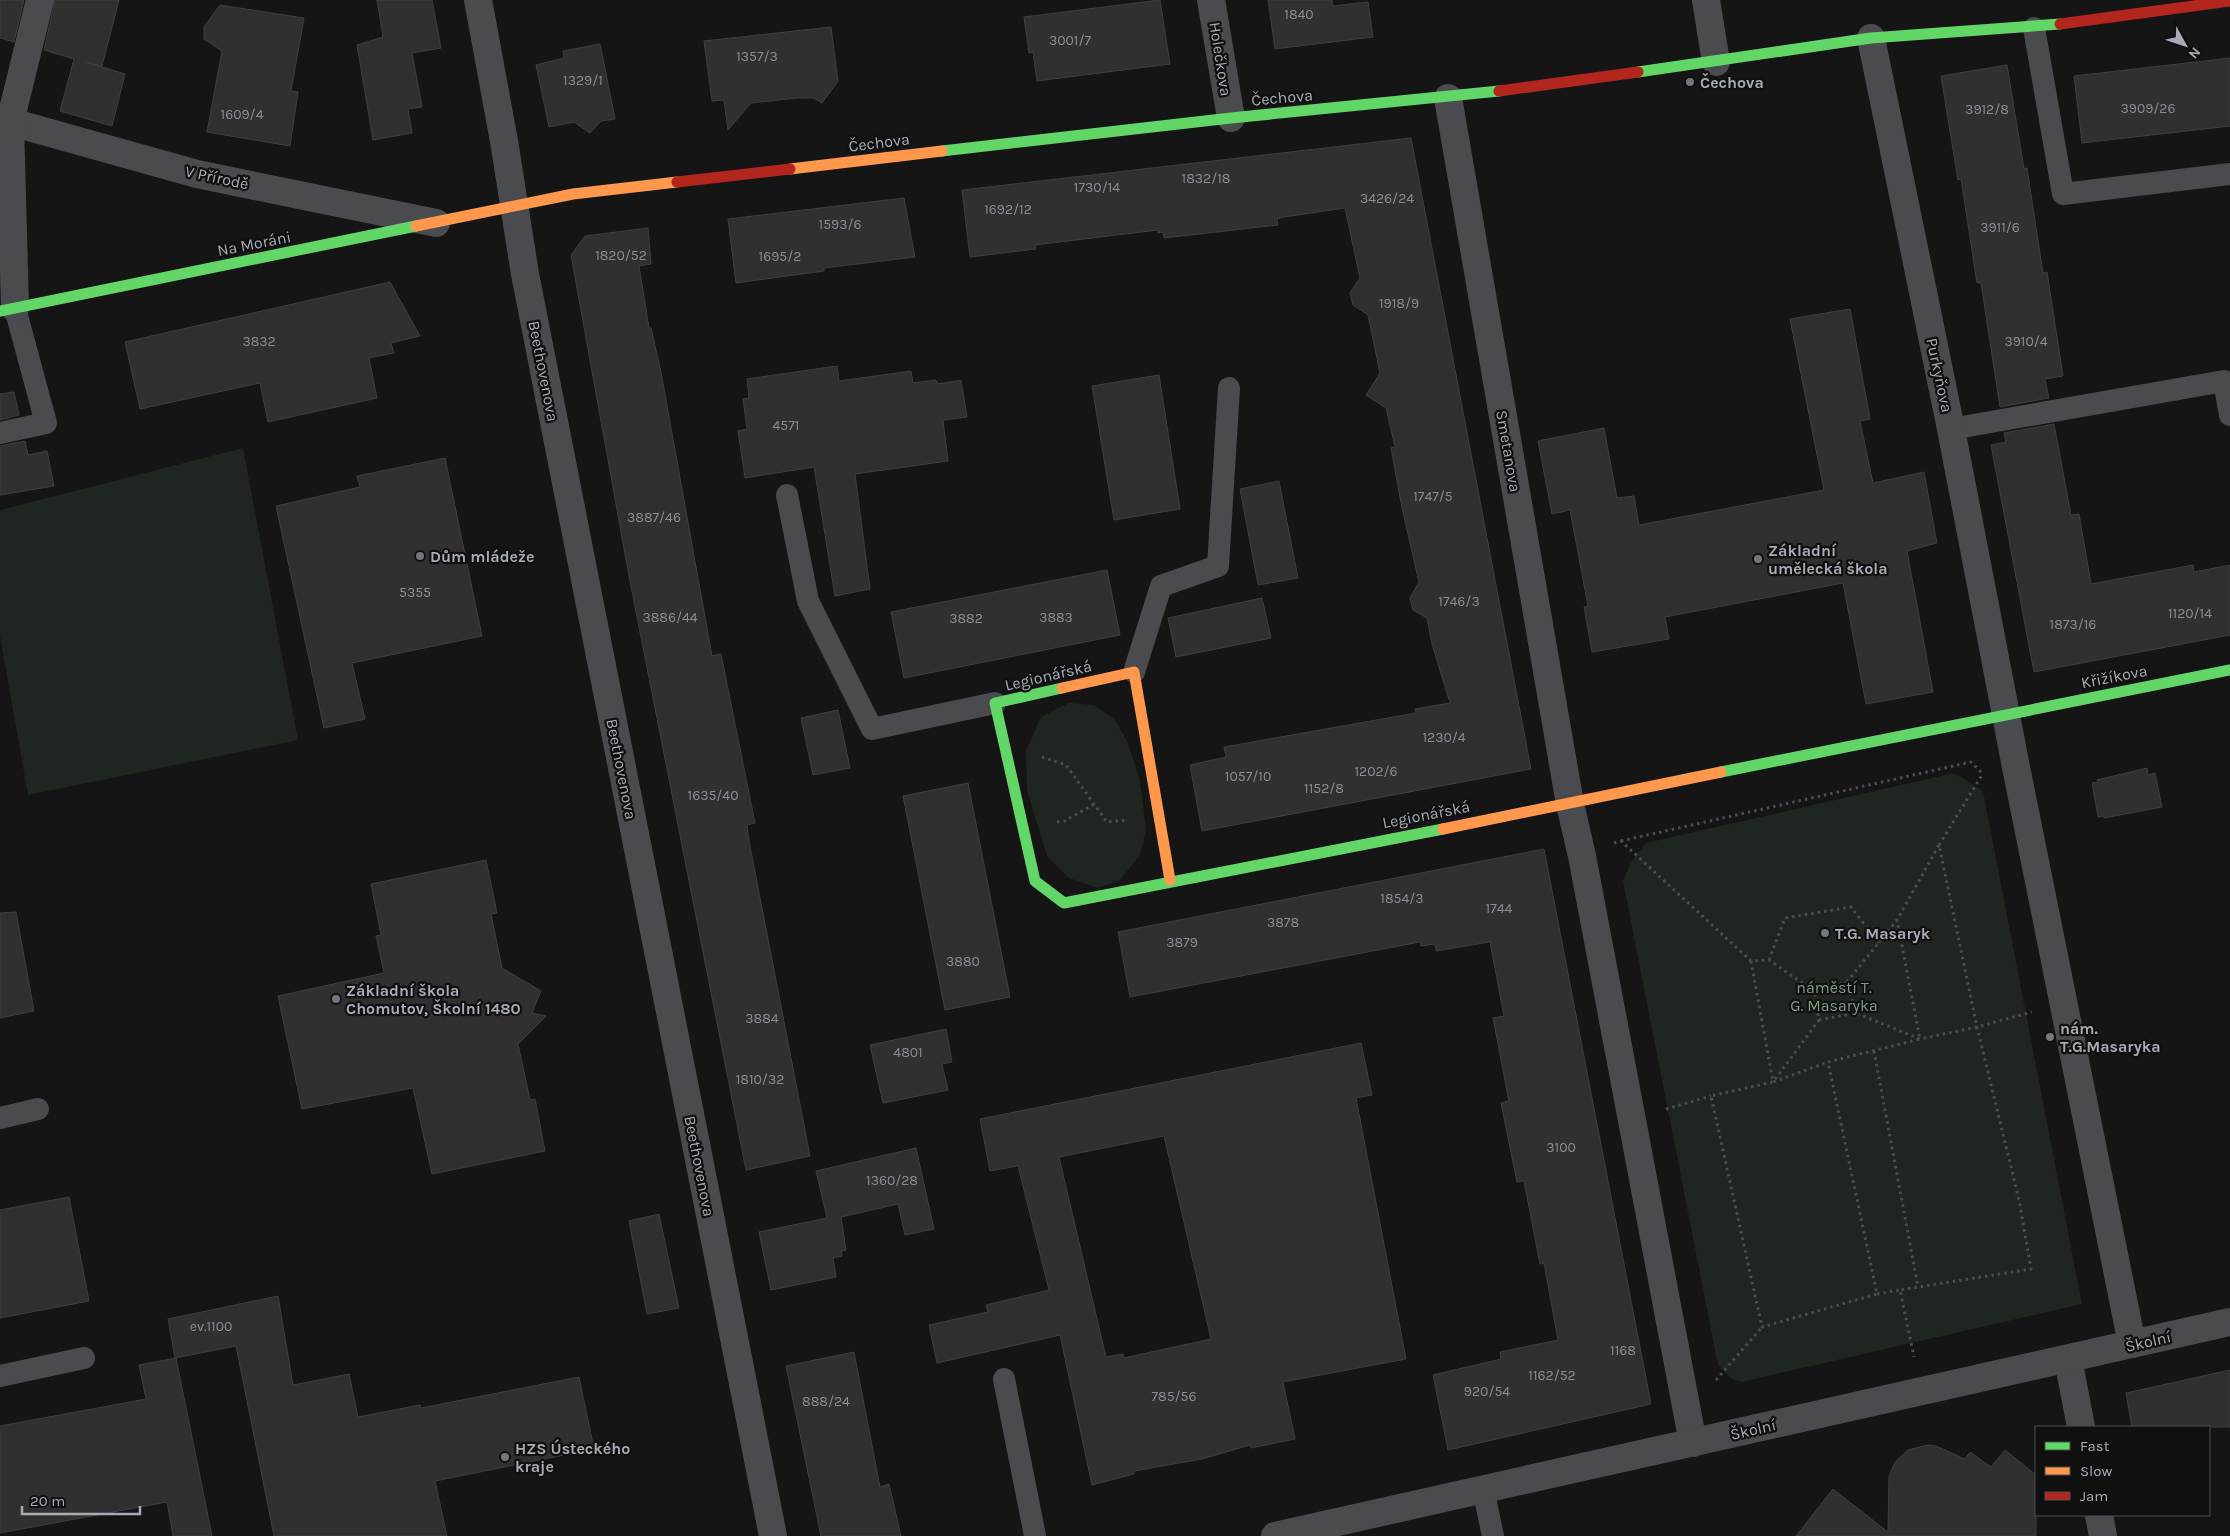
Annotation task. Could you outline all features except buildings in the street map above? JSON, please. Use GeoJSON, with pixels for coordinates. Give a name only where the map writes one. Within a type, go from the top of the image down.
{"type":"FeatureCollection","features":[{"type":"Feature","properties":{"kind":"street"},"geometry":{"type":"LineString","coordinates":[[7,310],[5,121],[40,0]]}},
{"type":"Feature","properties":{"kind":"street","name":"Beethovenova"},"geometry":{"type":"LineString","coordinates":[[478,0],[515,205],[526,284],[773,1536]]}},
{"type":"Feature","properties":{"kind":"street","name":"Holečkova"},"geometry":{"type":"LineString","coordinates":[[1211,0],[1231,118]]}},
{"type":"Feature","properties":{"kind":"street"},"geometry":{"type":"LineString","coordinates":[[1706,0],[1716,62]]}},
{"type":"Feature","properties":{"kind":"street","name":"Čechova"},"geometry":{"type":"LineString","coordinates":[[515,205],[573,194],[1231,118],[1448,98],[1716,62],[1871,38],[2034,28],[2230,1]]}},
{"type":"Feature","properties":{"kind":"street","name":"Purkyňova"},"geometry":{"type":"LineString","coordinates":[[1871,38],[1951,429],[2005,713]]}},
{"type":"Feature","properties":{"kind":"street","name":"Smetanova"},"geometry":{"type":"LineString","coordinates":[[1448,98],[1570,804]]}},
{"type":"Feature","properties":{"kind":"street","name":"V Přírodě"},"geometry":{"type":"LineString","coordinates":[[5,121],[197,174],[438,223]]}},
{"type":"Feature","properties":{"kind":"street","name":"Na Moráni"},"geometry":{"type":"LineString","coordinates":[[7,310],[438,223],[515,205]]}},
{"type":"Feature","properties":{"kind":"street","name":"Křižíkova"},"geometry":{"type":"LineString","coordinates":[[2005,713],[2230,670]]}},
{"type":"Feature","properties":{"kind":"street"},"geometry":{"type":"LineString","coordinates":[[1134,672],[1170,880]]}},
{"type":"Feature","properties":{"kind":"street","name":"Legionářská"},"geometry":{"type":"LineString","coordinates":[[1134,672],[995,703],[1035,881],[1064,903],[1170,880],[1570,804]]}},
{"type":"Feature","properties":{"kind":"street"},"geometry":{"type":"LineString","coordinates":[[1693,1443],[1582,856],[1570,804],[2005,713],[2132,1344]]}},
{"type":"Feature","properties":{"kind":"street","name":"Školní"},"geometry":{"type":"LineString","coordinates":[[1275,1536],[2230,1322]]}},
{"type":"Feature","properties":{"kind":"street"},"geometry":{"type":"LineString","coordinates":[[2068,1359],[2081,1426]]}},
{"type":"Feature","properties":{"kind":"street"},"geometry":{"type":"LineString","coordinates":[[2099,1516],[2103,1536]]}},
{"type":"Feature","properties":{"kind":"lane"},"geometry":{"type":"LineString","coordinates":[[2034,28],[2064,194],[2230,174]]}},
{"type":"Feature","properties":{"kind":"lane"},"geometry":{"type":"LineString","coordinates":[[0,433],[46,423],[7,310]]}},
{"type":"Feature","properties":{"kind":"lane"},"geometry":{"type":"LineString","coordinates":[[1951,429],[2224,381],[2230,415]]}},
{"type":"Feature","properties":{"kind":"lane"},"geometry":{"type":"LineString","coordinates":[[1134,672],[1161,586],[1218,566],[1229,388]]}},
{"type":"Feature","properties":{"kind":"lane"},"geometry":{"type":"LineString","coordinates":[[787,495],[808,601],[872,729],[995,703]]}},
{"type":"Feature","properties":{"kind":"lane"},"geometry":{"type":"LineString","coordinates":[[0,1118],[38,1109]]}},
{"type":"Feature","properties":{"kind":"lane"},"geometry":{"type":"LineString","coordinates":[[0,1376],[84,1358]]}},
{"type":"Feature","properties":{"kind":"lane"},"geometry":{"type":"LineString","coordinates":[[1004,1379],[1034,1536]]}},
{"type":"Feature","properties":{"kind":"lane"},"geometry":{"type":"LineString","coordinates":[[1483,1489],[1494,1536]]}},
{"type":"Feature","properties":{"kind":"path"},"geometry":{"type":"LineString","coordinates":[[1004,744],[1066,765],[1108,822],[1159,817]]}},
{"type":"Feature","properties":{"kind":"path"},"geometry":{"type":"LineString","coordinates":[[1582,856],[1621,841],[1971,762],[1983,774]]}},
{"type":"Feature","properties":{"kind":"path"},"geometry":{"type":"LineString","coordinates":[[1751,961],[1768,960],[1814,990],[1848,982],[1897,920],[1939,845],[1983,774],[2016,767]]}},
{"type":"Feature","properties":{"kind":"path"},"geometry":{"type":"LineString","coordinates":[[1023,828],[1066,821],[1094,804]]}},
{"type":"Feature","properties":{"kind":"path"},"geometry":{"type":"LineString","coordinates":[[1621,841],[1751,961],[1773,1082]]}},
{"type":"Feature","properties":{"kind":"path"},"geometry":{"type":"LineString","coordinates":[[1688,1413],[1762,1328],[1877,1294],[2031,1269],[2020,1200],[1977,1027],[1939,845]]}},
{"type":"Feature","properties":{"kind":"path"},"geometry":{"type":"LineString","coordinates":[[1768,960],[1785,918],[1851,907],[1879,943]]}},
{"type":"Feature","properties":{"kind":"path"},"geometry":{"type":"LineString","coordinates":[[1897,920],[1920,1038]]}},
{"type":"Feature","properties":{"kind":"path"},"geometry":{"type":"LineString","coordinates":[[1848,982],[1856,1013]]}},
{"type":"Feature","properties":{"kind":"path"},"geometry":{"type":"LineString","coordinates":[[1814,990],[1819,1020]]}},
{"type":"Feature","properties":{"kind":"path"},"geometry":{"type":"LineString","coordinates":[[1632,1119],[1711,1096],[1773,1082],[1828,1062],[1920,1038],[1977,1027],[2064,1003]]}},
{"type":"Feature","properties":{"kind":"path"},"geometry":{"type":"LineString","coordinates":[[1773,1082],[1819,1020],[1856,1013],[1920,1038]]}},
{"type":"Feature","properties":{"kind":"path"},"geometry":{"type":"LineString","coordinates":[[1874,1051],[1918,1287]]}},
{"type":"Feature","properties":{"kind":"path"},"geometry":{"type":"LineString","coordinates":[[1828,1062],[1877,1294]]}},
{"type":"Feature","properties":{"kind":"path"},"geometry":{"type":"LineString","coordinates":[[1711,1096],[1762,1328]]}},
{"type":"Feature","properties":{"kind":"path"},"geometry":{"type":"LineString","coordinates":[[1900,1290],[1921,1392]]}},
{"type":"Feature","properties":{"kind":"green space"},"geometry":{"type":"Polygon","coordinates":[[[243,448],[298,740],[28,795],[0,636],[0,510],[243,448]]]}},
{"type":"Feature","properties":{"kind":"green space"},"geometry":{"type":"Polygon","coordinates":[[[1069,703],[1094,705],[1115,720],[1128,743],[1140,781],[1146,830],[1140,855],[1120,880],[1098,888],[1069,878],[1047,856],[1027,790],[1026,751],[1041,717],[1069,703]]]}},
{"type":"Feature","properties":{"kind":"green space","name":"náměstí T. G. Masaryka"},"geometry":{"type":"Polygon","coordinates":[[[1954,773],[1983,791],[2082,1304],[1741,1382],[1732,1379],[1718,1365],[1623,881],[1631,862],[1646,843],[1954,773]]]}},
{"type":"Feature","properties":{"kind":"traffic: fast"},"geometry":{"type":"LineString","coordinates":[[1638,72],[1871,38],[2060,24]]}},
{"type":"Feature","properties":{"kind":"traffic: fast"},"geometry":{"type":"LineString","coordinates":[[942,151],[1231,118],[1499,91]]}},
{"type":"Feature","properties":{"kind":"traffic: fast"},"geometry":{"type":"LineString","coordinates":[[0,311],[416,226]]}},
{"type":"Feature","properties":{"kind":"traffic: fast"},"geometry":{"type":"LineString","coordinates":[[1721,772],[2230,670]]}},
{"type":"Feature","properties":{"kind":"traffic: fast"},"geometry":{"type":"LineString","coordinates":[[1062,688],[995,703],[1035,881],[1064,903],[1443,829]]}},
{"type":"Feature","properties":{"kind":"traffic: slow"},"geometry":{"type":"LineString","coordinates":[[790,169],[942,151]]}},
{"type":"Feature","properties":{"kind":"traffic: slow"},"geometry":{"type":"LineString","coordinates":[[416,226],[573,194],[677,182]]}},
{"type":"Feature","properties":{"kind":"traffic: slow"},"geometry":{"type":"LineString","coordinates":[[1062,688],[1134,672],[1170,880]]}},
{"type":"Feature","properties":{"kind":"traffic: slow"},"geometry":{"type":"LineString","coordinates":[[1443,829],[1721,772]]}},
{"type":"Feature","properties":{"kind":"traffic: jam"},"geometry":{"type":"LineString","coordinates":[[2060,24],[2230,1]]}},
{"type":"Feature","properties":{"kind":"traffic: jam"},"geometry":{"type":"LineString","coordinates":[[1499,91],[1638,72]]}},
{"type":"Feature","properties":{"kind":"traffic: jam"},"geometry":{"type":"LineString","coordinates":[[677,182],[790,169]]}},
{"type":"Feature","properties":{"kind":"place","name":"Čechova"},"geometry":{"type":"Point","coordinates":[1690,82]}},
{"type":"Feature","properties":{"kind":"place","name":"Dům mládeže"},"geometry":{"type":"Point","coordinates":[420,556]}},
{"type":"Feature","properties":{"kind":"place","name":"Základní umělecká škola"},"geometry":{"type":"Point","coordinates":[1758,559]}},
{"type":"Feature","properties":{"kind":"place","name":"T.G. Masaryk"},"geometry":{"type":"Point","coordinates":[1825,933]}},
{"type":"Feature","properties":{"kind":"place","name":"Základní škola Chomutov, Školní 1480"},"geometry":{"type":"Point","coordinates":[336,999]}},
{"type":"Feature","properties":{"kind":"place","name":"nám. T.G.Masaryka"},"geometry":{"type":"Point","coordinates":[2050,1037]}},
{"type":"Feature","properties":{"kind":"place","name":"HZS Ústeckého kraje"},"geometry":{"type":"Point","coordinates":[505,1457]}}]}
